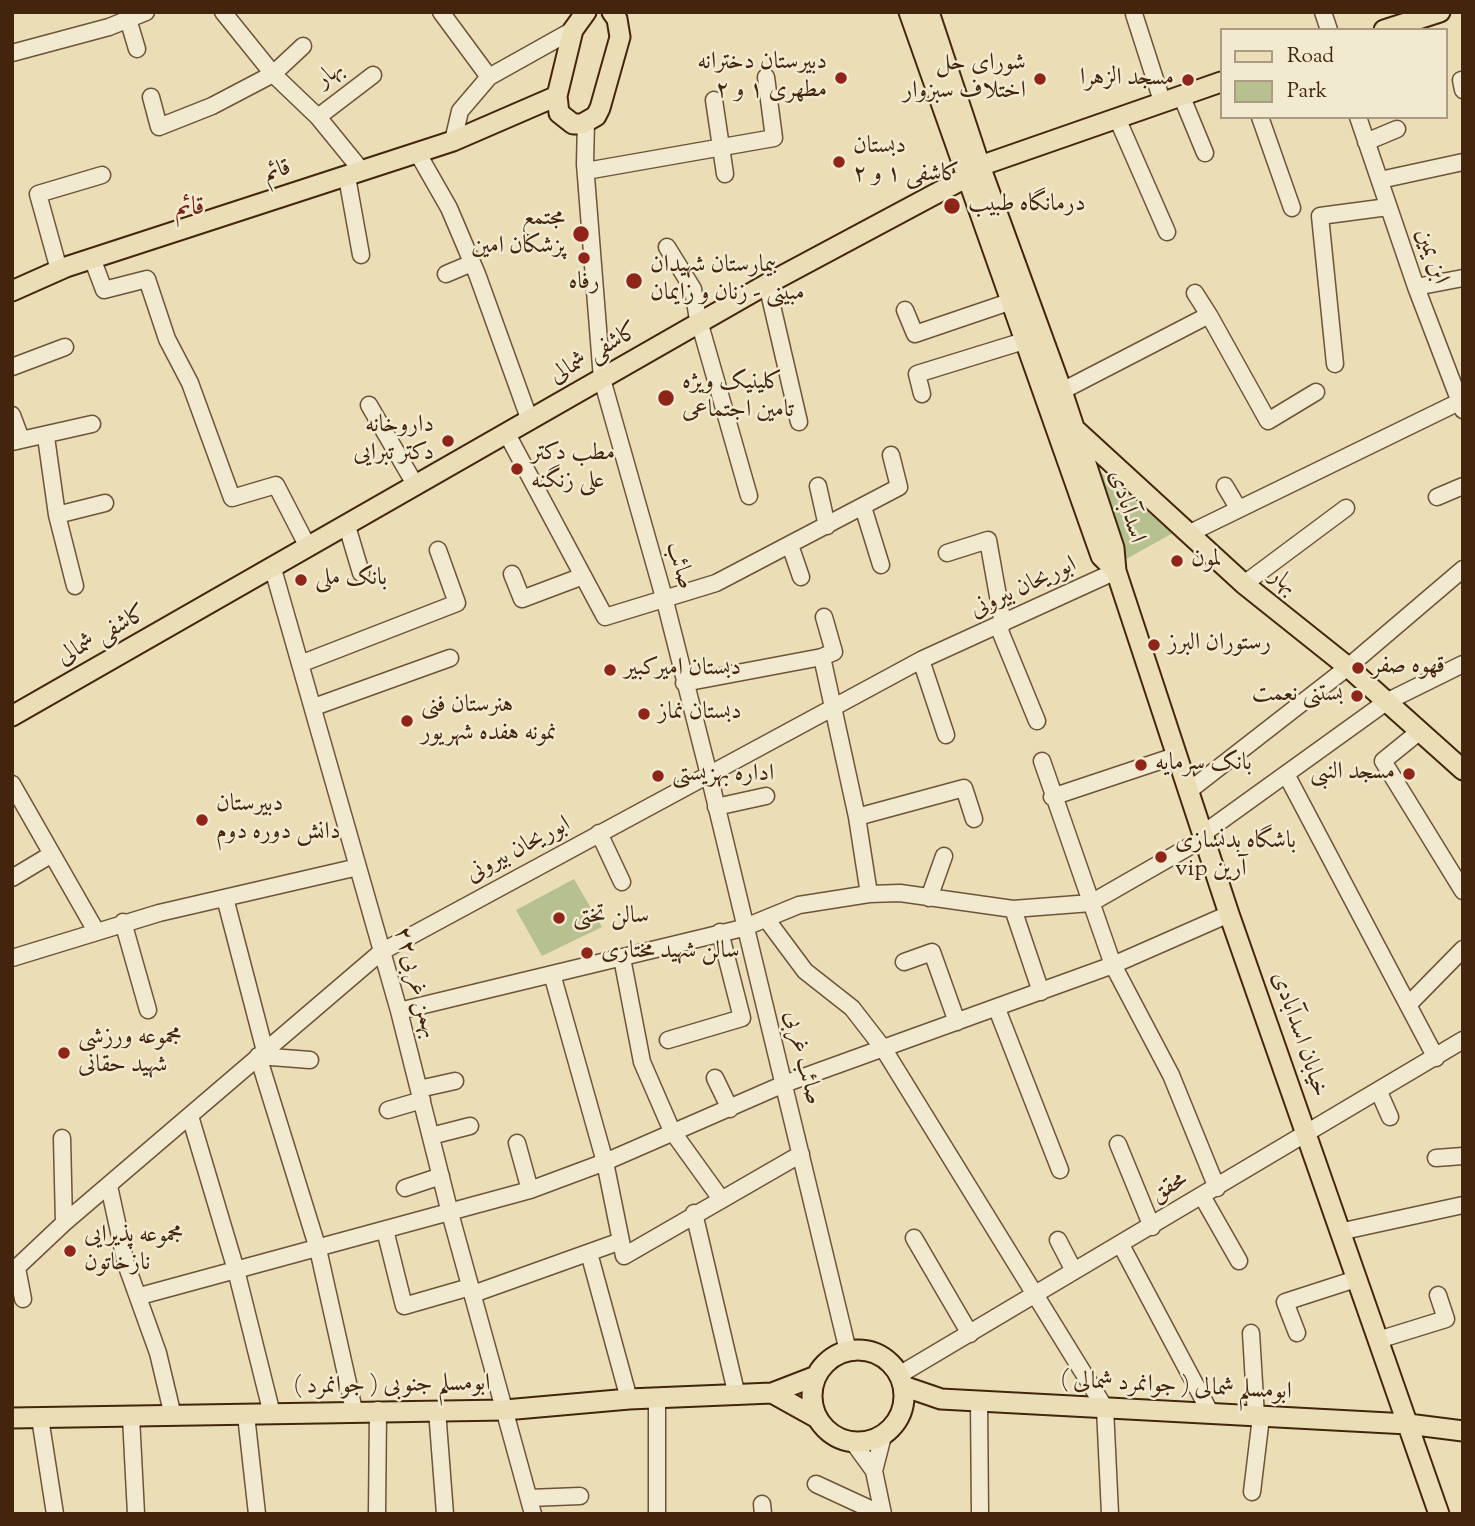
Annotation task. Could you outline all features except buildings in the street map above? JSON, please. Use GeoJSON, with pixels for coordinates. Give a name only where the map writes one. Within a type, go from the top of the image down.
{"type":"FeatureCollection","features":[{"type":"Feature","properties":{"kind":"main road"},"geometry":{"type":"LineString","coordinates":[[579,18],[557,96],[559,113],[573,124],[596,116],[600,108],[620,37],[620,28],[612,12]]}},
{"type":"Feature","properties":{"kind":"main road","name":"اسدآبادی"},"geometry":{"type":"LineString","coordinates":[[909,12],[1062,391],[1114,548],[1116,571]]}},
{"type":"Feature","properties":{"kind":"main road","name":"اسدآبادی"},"geometry":{"type":"LineString","coordinates":[[929,12],[1012,302],[1101,556],[1116,571]]}},
{"type":"Feature","properties":{"kind":"main road"},"geometry":{"type":"LineString","coordinates":[[1390,28],[1439,12]]}},
{"type":"Feature","properties":{"kind":"main road","name":"کاشفی شمالی"},"geometry":{"type":"LineString","coordinates":[[12,716],[530,421],[601,374],[700,323],[973,172],[1220,82]]}},
{"type":"Feature","properties":{"kind":"main road","name":"قائم"},"geometry":{"type":"LineString","coordinates":[[12,291],[92,258],[453,141],[557,96]]}},
{"type":"Feature","properties":{"kind":"main road","name":"بهار"},"geometry":{"type":"LineString","coordinates":[[1075,430],[1244,584],[1348,667],[1463,770]]}},
{"type":"Feature","properties":{"kind":"main road","name":"خیابان اسدآبادی"},"geometry":{"type":"LineString","coordinates":[[1116,571],[1229,914],[1439,1514]]}},
{"type":"Feature","properties":{"kind":"main road"},"geometry":{"type":"LineString","coordinates":[[848,1351],[872,1352],[892,1365],[901,1381],[902,1411],[894,1425],[883,1436],[868,1442],[853,1443],[826,1430],[817,1418],[812,1397],[816,1376],[835,1356],[848,1351]]}},
{"type":"Feature","properties":{"kind":"main road","name":"ابومسلم جنوبی ( جوانمرد )"},"geometry":{"type":"LineString","coordinates":[[12,1418],[246,1415],[354,1410],[505,1410],[657,1397],[772,1393],[816,1376]]}},
{"type":"Feature","properties":{"kind":"main road"},"geometry":{"type":"LineString","coordinates":[[901,1381],[941,1399]]}},
{"type":"Feature","properties":{"kind":"main road"},"geometry":{"type":"LineString","coordinates":[[1396,1391],[1420,1412],[1458,1430]]}},
{"type":"Feature","properties":{"kind":"main road"},"geometry":{"type":"LineString","coordinates":[[772,1393],[817,1418]]}},
{"type":"Feature","properties":{"kind":"main road"},"geometry":{"type":"LineString","coordinates":[[902,1411],[941,1399]]}},
{"type":"Feature","properties":{"kind":"main road","name":"ابومسلم شمالی ( جوانمرد شمالی )"},"geometry":{"type":"LineString","coordinates":[[941,1399],[1408,1424],[1458,1430]]}},
{"type":"Feature","properties":{"kind":"main road"},"geometry":{"type":"LineString","coordinates":[[1373,1422],[1406,1445],[1420,1459]]}},
{"type":"Feature","properties":{"kind":"street"},"geometry":{"type":"LineString","coordinates":[[12,53],[146,12]]}},
{"type":"Feature","properties":{"kind":"street"},"geometry":{"type":"LineString","coordinates":[[223,12],[273,74],[318,117],[354,174],[361,255]]}},
{"type":"Feature","properties":{"kind":"street"},"geometry":{"type":"LineString","coordinates":[[441,12],[489,77]]}},
{"type":"Feature","properties":{"kind":"street"},"geometry":{"type":"LineString","coordinates":[[1134,14],[1172,98],[1205,153]]}},
{"type":"Feature","properties":{"kind":"street"},"geometry":{"type":"LineString","coordinates":[[453,141],[460,111],[489,77],[579,18]]}},
{"type":"Feature","properties":{"kind":"street"},"geometry":{"type":"LineString","coordinates":[[128,19],[137,49]]}},
{"type":"Feature","properties":{"kind":"street"},"geometry":{"type":"LineString","coordinates":[[150,97],[159,127],[212,106],[273,74],[303,46]]}},
{"type":"Feature","properties":{"kind":"street","name":"بهار"},"geometry":{"type":"LineString","coordinates":[[318,117],[373,75]]}},
{"type":"Feature","properties":{"kind":"street"},"geometry":{"type":"LineString","coordinates":[[586,172],[774,138],[766,77]]}},
{"type":"Feature","properties":{"kind":"street"},"geometry":{"type":"LineString","coordinates":[[714,100],[724,174]]}},
{"type":"Feature","properties":{"kind":"street"},"geometry":{"type":"LineString","coordinates":[[1117,118],[1167,232]]}},
{"type":"Feature","properties":{"kind":"street"},"geometry":{"type":"LineString","coordinates":[[1261,119],[1292,208]]}},
{"type":"Feature","properties":{"kind":"street","name":"ابن یمین"},"geometry":{"type":"LineString","coordinates":[[1359,119],[1416,287],[1462,404]]}},
{"type":"Feature","properties":{"kind":"street","name":"صائب"},"geometry":{"type":"LineString","coordinates":[[586,121],[586,172],[601,374],[665,601],[709,776]]}},
{"type":"Feature","properties":{"kind":"street"},"geometry":{"type":"LineString","coordinates":[[1366,142],[1397,129]]}},
{"type":"Feature","properties":{"kind":"street"},"geometry":{"type":"LineString","coordinates":[[416,152],[449,208],[475,268],[530,421]]}},
{"type":"Feature","properties":{"kind":"street"},"geometry":{"type":"LineString","coordinates":[[1380,180],[1463,162]]}},
{"type":"Feature","properties":{"kind":"street"},"geometry":{"type":"LineString","coordinates":[[59,270],[38,194],[102,176]]}},
{"type":"Feature","properties":{"kind":"street"},"geometry":{"type":"LineString","coordinates":[[1335,364],[1320,216],[1388,207]]}},
{"type":"Feature","properties":{"kind":"street"},"geometry":{"type":"LineString","coordinates":[[667,247],[693,289],[700,323],[749,496]]}},
{"type":"Feature","properties":{"kind":"street"},"geometry":{"type":"LineString","coordinates":[[92,258],[104,290],[147,279],[167,339],[190,383],[232,498],[276,485],[308,547]]}},
{"type":"Feature","properties":{"kind":"street"},"geometry":{"type":"LineString","coordinates":[[446,274],[475,268]]}},
{"type":"Feature","properties":{"kind":"street"},"geometry":{"type":"LineString","coordinates":[[1416,287],[1463,278]]}},
{"type":"Feature","properties":{"kind":"street"},"geometry":{"type":"LineString","coordinates":[[767,284],[799,422]]}},
{"type":"Feature","properties":{"kind":"street"},"geometry":{"type":"LineString","coordinates":[[1195,293],[1268,421],[1317,391]]}},
{"type":"Feature","properties":{"kind":"street"},"geometry":{"type":"LineString","coordinates":[[905,310],[915,334],[1012,302]]}},
{"type":"Feature","properties":{"kind":"street"},"geometry":{"type":"LineString","coordinates":[[1062,391],[1209,316]]}},
{"type":"Feature","properties":{"kind":"street"},"geometry":{"type":"LineString","coordinates":[[922,394],[917,374],[1027,340]]}},
{"type":"Feature","properties":{"kind":"street"},"geometry":{"type":"LineString","coordinates":[[12,367],[65,347]]}},
{"type":"Feature","properties":{"kind":"street"},"geometry":{"type":"LineString","coordinates":[[1190,533],[1462,404]]}},
{"type":"Feature","properties":{"kind":"street"},"geometry":{"type":"LineString","coordinates":[[369,405],[416,486]]}},
{"type":"Feature","properties":{"kind":"street"},"geometry":{"type":"LineString","coordinates":[[12,415],[17,441],[46,437],[92,424]]}},
{"type":"Feature","properties":{"kind":"street"},"geometry":{"type":"LineString","coordinates":[[507,434],[606,617],[665,601],[716,583],[899,487],[891,455]]}},
{"type":"Feature","properties":{"kind":"street"},"geometry":{"type":"LineString","coordinates":[[46,437],[57,515],[75,586]]}},
{"type":"Feature","properties":{"kind":"street"},"geometry":{"type":"LineString","coordinates":[[818,486],[827,526]]}},
{"type":"Feature","properties":{"kind":"street"},"geometry":{"type":"LineString","coordinates":[[1226,486],[1238,508]]}},
{"type":"Feature","properties":{"kind":"street"},"geometry":{"type":"LineString","coordinates":[[1437,497],[1463,486]]}},
{"type":"Feature","properties":{"kind":"street"},"geometry":{"type":"LineString","coordinates":[[57,515],[105,503]]}},
{"type":"Feature","properties":{"kind":"street"},"geometry":{"type":"LineString","coordinates":[[863,507],[881,565]]}},
{"type":"Feature","properties":{"kind":"street"},"geometry":{"type":"LineString","coordinates":[[1244,584],[1346,508]]}},
{"type":"Feature","properties":{"kind":"street"},"geometry":{"type":"LineString","coordinates":[[347,527],[361,573]]}},
{"type":"Feature","properties":{"kind":"street"},"geometry":{"type":"LineString","coordinates":[[947,553],[988,540],[1000,625],[1037,721]]}},
{"type":"Feature","properties":{"kind":"street"},"geometry":{"type":"LineString","coordinates":[[790,545],[801,577]]}},
{"type":"Feature","properties":{"kind":"street"},"geometry":{"type":"LineString","coordinates":[[300,664],[457,603],[438,550]]}},
{"type":"Feature","properties":{"kind":"street","name":"۲۲بهمن غربی"},"geometry":{"type":"LineString","coordinates":[[273,569],[399,1011],[450,1213],[531,1506]]}},
{"type":"Feature","properties":{"kind":"street"},"geometry":{"type":"LineString","coordinates":[[1190,790],[1348,667],[1463,569]]}},
{"type":"Feature","properties":{"kind":"street","name":"ابوریحان بیرونی"},"geometry":{"type":"LineString","coordinates":[[14,1270],[64,1223],[381,952],[921,660],[1116,571]]}},
{"type":"Feature","properties":{"kind":"street"},"geometry":{"type":"LineString","coordinates":[[512,574],[522,599],[583,576]]}},
{"type":"Feature","properties":{"kind":"street"},"geometry":{"type":"LineString","coordinates":[[684,683],[822,657],[834,652],[824,617]]}},
{"type":"Feature","properties":{"kind":"street"},"geometry":{"type":"LineString","coordinates":[[822,657],[857,817],[870,894]]}},
{"type":"Feature","properties":{"kind":"street"},"geometry":{"type":"LineString","coordinates":[[314,707],[450,658]]}},
{"type":"Feature","properties":{"kind":"street"},"geometry":{"type":"LineString","coordinates":[[921,660],[946,735]]}},
{"type":"Feature","properties":{"kind":"street"},"geometry":{"type":"LineString","coordinates":[[399,1011],[743,928],[799,905],[870,894],[900,893],[1013,909],[1091,903],[1205,835],[1386,702],[1463,664]]}},
{"type":"Feature","properties":{"kind":"street"},"geometry":{"type":"LineString","coordinates":[[1420,731],[1383,761],[1463,891]]}},
{"type":"Feature","properties":{"kind":"street"},"geometry":{"type":"LineString","coordinates":[[1052,797],[1178,755]]}},
{"type":"Feature","properties":{"kind":"street"},"geometry":{"type":"LineString","coordinates":[[1042,761],[1052,797],[1113,965],[1171,1075],[1217,1188]]}},
{"type":"Feature","properties":{"kind":"street"},"geometry":{"type":"LineString","coordinates":[[1286,774],[1436,1058]]}},
{"type":"Feature","properties":{"kind":"street","name":"صائب غربی"},"geometry":{"type":"LineString","coordinates":[[709,776],[743,928],[784,1084],[848,1351]]}},
{"type":"Feature","properties":{"kind":"street"},"geometry":{"type":"LineString","coordinates":[[12,784],[96,931]]}},
{"type":"Feature","properties":{"kind":"street"},"geometry":{"type":"LineString","coordinates":[[857,817],[964,788],[974,819]]}},
{"type":"Feature","properties":{"kind":"street"},"geometry":{"type":"LineString","coordinates":[[716,807],[766,796]]}},
{"type":"Feature","properties":{"kind":"street"},"geometry":{"type":"LineString","coordinates":[[599,833],[622,882]]}},
{"type":"Feature","properties":{"kind":"street"},"geometry":{"type":"LineString","coordinates":[[12,878],[52,854]]}},
{"type":"Feature","properties":{"kind":"street"},"geometry":{"type":"LineString","coordinates":[[929,898],[944,856]]}},
{"type":"Feature","properties":{"kind":"street"},"geometry":{"type":"LineString","coordinates":[[12,958],[123,922],[358,867]]}},
{"type":"Feature","properties":{"kind":"street"},"geometry":{"type":"LineString","coordinates":[[225,898],[262,1053],[318,1249],[354,1410]]}},
{"type":"Feature","properties":{"kind":"street"},"geometry":{"type":"LineString","coordinates":[[1013,909],[1041,992]]}},
{"type":"Feature","properties":{"kind":"street"},"geometry":{"type":"LineString","coordinates":[[140,1296],[530,1190],[605,1162],[784,1084],[1113,965],[1229,914]]}},
{"type":"Feature","properties":{"kind":"street"},"geometry":{"type":"LineString","coordinates":[[767,920],[805,971],[852,1008],[883,1048],[1105,1408],[1110,1514]]}},
{"type":"Feature","properties":{"kind":"street"},"geometry":{"type":"LineString","coordinates":[[123,922],[148,1010]]}},
{"type":"Feature","properties":{"kind":"street"},"geometry":{"type":"LineString","coordinates":[[668,1040],[742,1018],[720,932]]}},
{"type":"Feature","properties":{"kind":"street"},"geometry":{"type":"LineString","coordinates":[[1408,1005],[1463,948]]}},
{"type":"Feature","properties":{"kind":"street"},"geometry":{"type":"LineString","coordinates":[[904,962],[932,952],[957,1022]]}},
{"type":"Feature","properties":{"kind":"street"},"geometry":{"type":"LineString","coordinates":[[622,958],[642,1062],[672,1131],[721,1199]]}},
{"type":"Feature","properties":{"kind":"street"},"geometry":{"type":"LineString","coordinates":[[552,974],[605,1162],[622,1248]]}},
{"type":"Feature","properties":{"kind":"street"},"geometry":{"type":"LineString","coordinates":[[997,1009],[1060,1170]]}},
{"type":"Feature","properties":{"kind":"street","name":"محقق"},"geometry":{"type":"LineString","coordinates":[[901,1381],[970,1334],[1463,1040]]}},
{"type":"Feature","properties":{"kind":"street"},"geometry":{"type":"LineString","coordinates":[[262,1053],[310,1060]]}},
{"type":"Feature","properties":{"kind":"street"},"geometry":{"type":"LineString","coordinates":[[715,1078],[730,1109]]}},
{"type":"Feature","properties":{"kind":"street"},"geometry":{"type":"LineString","coordinates":[[388,1110],[456,1081]]}},
{"type":"Feature","properties":{"kind":"street"},"geometry":{"type":"LineString","coordinates":[[1378,1092],[1390,1117]]}},
{"type":"Feature","properties":{"kind":"street"},"geometry":{"type":"LineString","coordinates":[[190,1116],[236,1270],[272,1414]]}},
{"type":"Feature","properties":{"kind":"street"},"geometry":{"type":"LineString","coordinates":[[431,1136],[470,1126]]}},
{"type":"Feature","properties":{"kind":"street"},"geometry":{"type":"LineString","coordinates":[[62,1138],[64,1223]]}},
{"type":"Feature","properties":{"kind":"street"},"geometry":{"type":"LineString","coordinates":[[517,1143],[530,1190]]}},
{"type":"Feature","properties":{"kind":"street"},"geometry":{"type":"LineString","coordinates":[[1118,1144],[1152,1227]]}},
{"type":"Feature","properties":{"kind":"street"},"geometry":{"type":"LineString","coordinates":[[385,1230],[404,1306],[472,1291],[589,1253],[622,1248],[721,1199],[801,1154]]}},
{"type":"Feature","properties":{"kind":"street"},"geometry":{"type":"LineString","coordinates":[[1436,1158],[1463,1156]]}},
{"type":"Feature","properties":{"kind":"street"},"geometry":{"type":"LineString","coordinates":[[405,1188],[441,1176]]}},
{"type":"Feature","properties":{"kind":"street"},"geometry":{"type":"LineString","coordinates":[[109,1186],[126,1264],[140,1296],[173,1416]]}},
{"type":"Feature","properties":{"kind":"street"},"geometry":{"type":"LineString","coordinates":[[1202,1196],[1239,1261]]}},
{"type":"Feature","properties":{"kind":"street"},"geometry":{"type":"LineString","coordinates":[[1339,1232],[1463,1205]]}},
{"type":"Feature","properties":{"kind":"street"},"geometry":{"type":"LineString","coordinates":[[694,1213],[737,1396]]}},
{"type":"Feature","properties":{"kind":"street"},"geometry":{"type":"LineString","coordinates":[[915,1238],[970,1334]]}},
{"type":"Feature","properties":{"kind":"street"},"geometry":{"type":"LineString","coordinates":[[1058,1240],[1074,1271]]}},
{"type":"Feature","properties":{"kind":"street"},"geometry":{"type":"LineString","coordinates":[[1121,1245],[1211,1414]]}},
{"type":"Feature","properties":{"kind":"street"},"geometry":{"type":"LineString","coordinates":[[589,1253],[629,1399]]}},
{"type":"Feature","properties":{"kind":"street"},"geometry":{"type":"LineString","coordinates":[[14,1270],[23,1299]]}},
{"type":"Feature","properties":{"kind":"street"},"geometry":{"type":"LineString","coordinates":[[1297,1333],[1285,1302],[1356,1279]]}},
{"type":"Feature","properties":{"kind":"street"},"geometry":{"type":"LineString","coordinates":[[1378,1340],[1446,1320],[1438,1294]]}},
{"type":"Feature","properties":{"kind":"street"},"geometry":{"type":"LineString","coordinates":[[1251,1334],[1259,1417],[1252,1492]]}},
{"type":"Feature","properties":{"kind":"street"},"geometry":{"type":"LineString","coordinates":[[657,1397],[657,1514]]}},
{"type":"Feature","properties":{"kind":"street"},"geometry":{"type":"LineString","coordinates":[[979,1402],[980,1514]]}},
{"type":"Feature","properties":{"kind":"street"},"geometry":{"type":"LineString","coordinates":[[377,1410],[377,1514]]}},
{"type":"Feature","properties":{"kind":"street"},"geometry":{"type":"LineString","coordinates":[[437,1410],[445,1514]]}},
{"type":"Feature","properties":{"kind":"street"},"geometry":{"type":"LineString","coordinates":[[246,1415],[257,1514]]}},
{"type":"Feature","properties":{"kind":"street"},"geometry":{"type":"LineString","coordinates":[[131,1417],[136,1514]]}},
{"type":"Feature","properties":{"kind":"street"},"geometry":{"type":"LineString","coordinates":[[40,1418],[55,1514]]}},
{"type":"Feature","properties":{"kind":"street"},"geometry":{"type":"LineString","coordinates":[[882,1514],[874,1471],[883,1436]]}},
{"type":"Feature","properties":{"kind":"street"},"geometry":{"type":"LineString","coordinates":[[853,1443],[874,1471]]}},
{"type":"Feature","properties":{"kind":"street"},"geometry":{"type":"LineString","coordinates":[[816,1484],[882,1514]]}},
{"type":"Feature","properties":{"kind":"street"},"geometry":{"type":"LineString","coordinates":[[531,1506],[580,1496]]}},
{"type":"Feature","properties":{"kind":"green space"},"geometry":{"type":"Polygon","coordinates":[[[1093,466],[1173,533],[1119,563],[1093,466]]]}},
{"type":"Feature","properties":{"kind":"green space","name":"سالن تختی"},"geometry":{"type":"Polygon","coordinates":[[[574,879],[602,927],[542,956],[516,910],[574,879]]]}},
{"type":"Feature","properties":{"kind":"place","name":"دبیرستان دخترانه مطهری ۱ و ۲"},"geometry":{"type":"Point","coordinates":[841,78]}},
{"type":"Feature","properties":{"kind":"place","name":"شورای حل اختلاف سبزوار"},"geometry":{"type":"Point","coordinates":[1040,79]}},
{"type":"Feature","properties":{"kind":"place","name":"مسجد الزهرا"},"geometry":{"type":"Point","coordinates":[1188,80]}},
{"type":"Feature","properties":{"kind":"place","name":"دبستان کاشفی ۱ و ۲"},"geometry":{"type":"Point","coordinates":[839,162]}},
{"type":"Feature","properties":{"kind":"place","name":"درمانگاه طبیب"},"geometry":{"type":"Point","coordinates":[952,206]}},
{"type":"Feature","properties":{"kind":"place","name":"مجتمع پزشکان امین"},"geometry":{"type":"Point","coordinates":[581,234]}},
{"type":"Feature","properties":{"kind":"place","name":"رفاه"},"geometry":{"type":"Point","coordinates":[584,258]}},
{"type":"Feature","properties":{"kind":"place","name":"بیمارستان شهیدان مبینی - زنان و زایمان"},"geometry":{"type":"Point","coordinates":[634,281]}},
{"type":"Feature","properties":{"kind":"place","name":"کلینیک ویژه تامین اجتماعی"},"geometry":{"type":"Point","coordinates":[666,398]}},
{"type":"Feature","properties":{"kind":"place","name":"داروخانه دکتر تبرایی"},"geometry":{"type":"Point","coordinates":[448,441]}},
{"type":"Feature","properties":{"kind":"place","name":"مطب دکتر علی زنگنه"},"geometry":{"type":"Point","coordinates":[517,469]}},
{"type":"Feature","properties":{"kind":"place","name":"لمون"},"geometry":{"type":"Point","coordinates":[1177,561]}},
{"type":"Feature","properties":{"kind":"place","name":"بانک ملی"},"geometry":{"type":"Point","coordinates":[301,580]}},
{"type":"Feature","properties":{"kind":"place","name":"رستوران البرز"},"geometry":{"type":"Point","coordinates":[1154,645]}},
{"type":"Feature","properties":{"kind":"place","name":"قهوه صفر"},"geometry":{"type":"Point","coordinates":[1358,668]}},
{"type":"Feature","properties":{"kind":"place","name":"دبستان امیرکبیر"},"geometry":{"type":"Point","coordinates":[610,670]}},
{"type":"Feature","properties":{"kind":"place","name":"بستنی نعمت"},"geometry":{"type":"Point","coordinates":[1357,696]}},
{"type":"Feature","properties":{"kind":"place","name":"دبستان نماز"},"geometry":{"type":"Point","coordinates":[644,714]}},
{"type":"Feature","properties":{"kind":"place","name":"هنرستان فنی نمونه هفده شهریور"},"geometry":{"type":"Point","coordinates":[407,721]}},
{"type":"Feature","properties":{"kind":"place","name":"بانک سرمایه"},"geometry":{"type":"Point","coordinates":[1141,765]}},
{"type":"Feature","properties":{"kind":"place","name":"مسجد النبی"},"geometry":{"type":"Point","coordinates":[1409,774]}},
{"type":"Feature","properties":{"kind":"place","name":"اداره بهزیستی"},"geometry":{"type":"Point","coordinates":[658,776]}},
{"type":"Feature","properties":{"kind":"place","name":"دبیرستان دانش دوره دوم"},"geometry":{"type":"Point","coordinates":[202,820]}},
{"type":"Feature","properties":{"kind":"place","name":"باشگاه بدنسازی vip آرین"},"geometry":{"type":"Point","coordinates":[1161,857]}},
{"type":"Feature","properties":{"kind":"place","name":"سالن تختی"},"geometry":{"type":"Point","coordinates":[559,918]}},
{"type":"Feature","properties":{"kind":"place","name":"سالن شهید مختاری"},"geometry":{"type":"Point","coordinates":[587,953]}},
{"type":"Feature","properties":{"kind":"place","name":"مجموعه ورزشی شهید حقانی"},"geometry":{"type":"Point","coordinates":[64,1053]}},
{"type":"Feature","properties":{"kind":"place","name":"مجموعه پذیرایی نازخاتون"},"geometry":{"type":"Point","coordinates":[70,1251]}},
{"type":"Feature","properties":{"kind":"district","name":"قائم"},"geometry":{"type":"Point","coordinates":[190,210]}}]}
